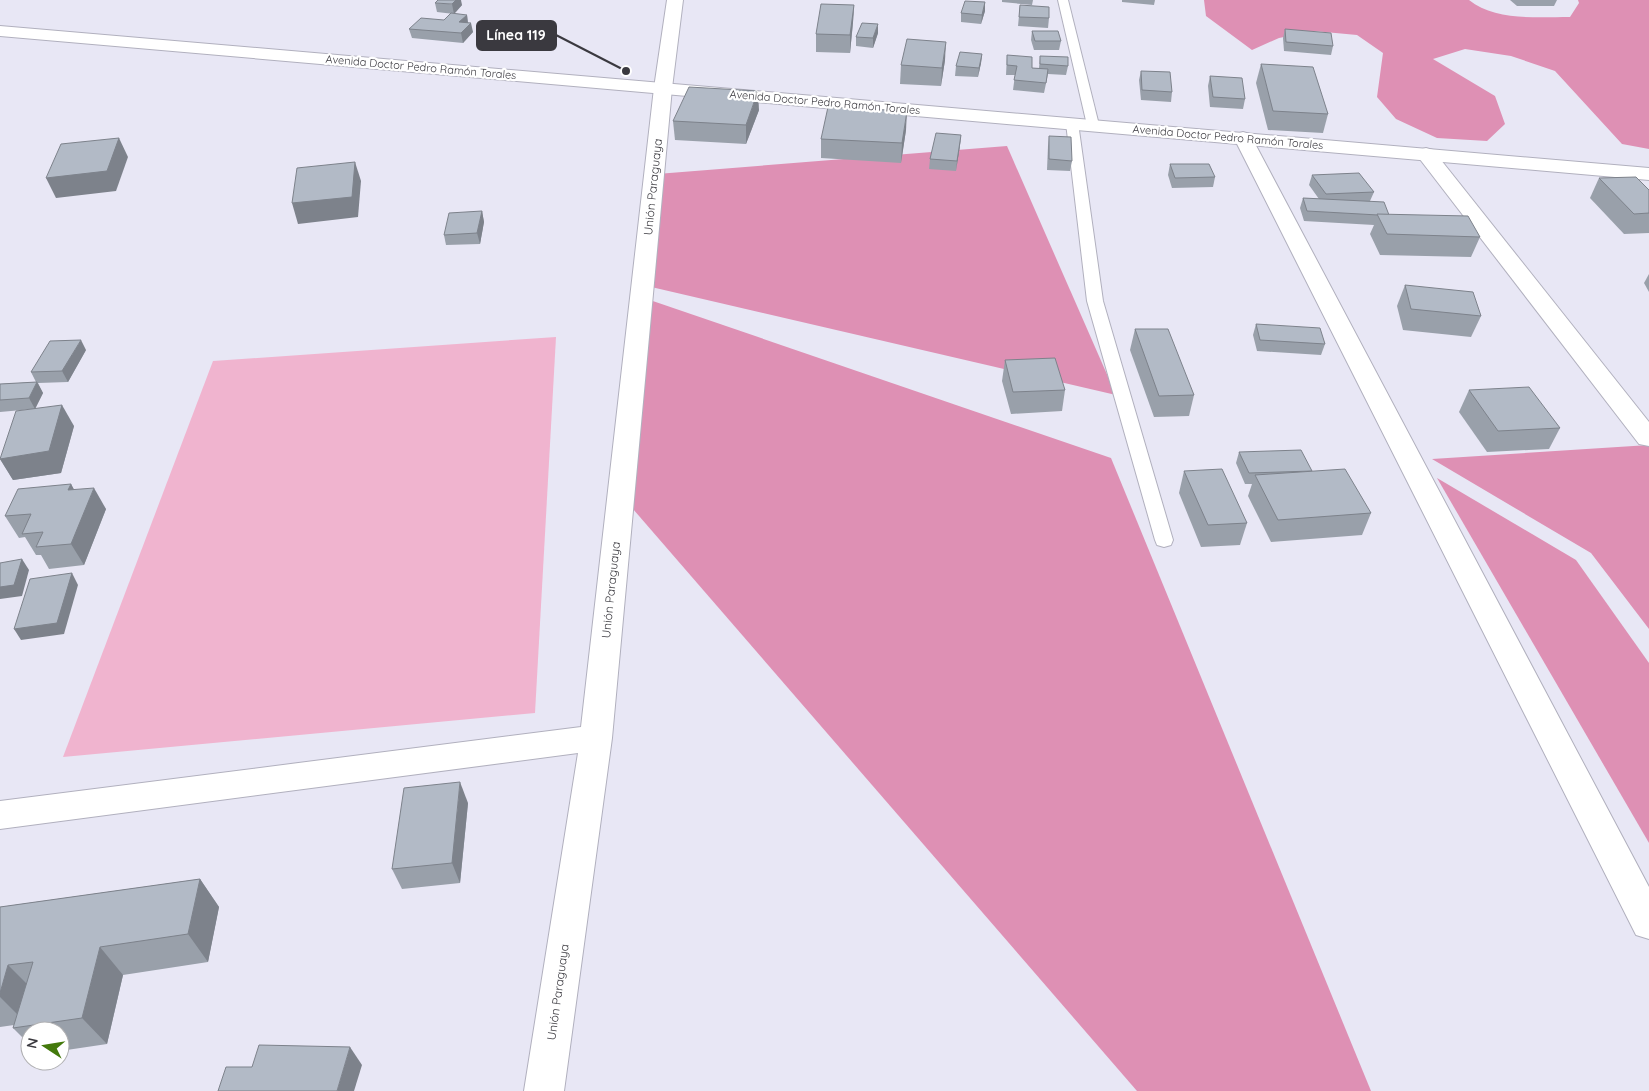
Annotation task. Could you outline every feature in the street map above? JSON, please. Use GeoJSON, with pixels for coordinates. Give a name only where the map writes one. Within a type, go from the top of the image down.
{"type":"FeatureCollection","features":[{"type":"Feature","properties":{"kind":"street","name":"Unión Paraguaya"},"geometry":{"type":"LineString","coordinates":[[544,1091],[596,738],[663,88],[675,0]]}},
{"type":"Feature","properties":{"kind":"street","name":"Avenida Doctor Pedro Ramón Torales"},"geometry":{"type":"LineString","coordinates":[[0,31],[1649,174]]}},
{"type":"Feature","properties":{"kind":"street"},"geometry":{"type":"LineString","coordinates":[[1243,138],[1649,923]]}},
{"type":"Feature","properties":{"kind":"street"},"geometry":{"type":"LineString","coordinates":[[1426,154],[1648,438]]}},
{"type":"Feature","properties":{"kind":"street"},"geometry":{"type":"LineString","coordinates":[[0,815],[596,738]]}},
{"type":"Feature","properties":{"kind":"lane"},"geometry":{"type":"LineString","coordinates":[[1063,0],[1093,125]]}},
{"type":"Feature","properties":{"kind":"lane"},"geometry":{"type":"LineString","coordinates":[[1072,123],[1095,301],[1164,540]]}},
{"type":"Feature","properties":{"kind":"shaded area"},"geometry":{"type":"Polygon","coordinates":[[[1204,0],[1469,0],[1479,7],[1504,15],[1570,17],[1579,3],[1578,0],[1649,0],[1649,149],[1622,144],[1555,71],[1511,56],[1465,49],[1433,59],[1495,96],[1505,124],[1487,141],[1437,138],[1396,119],[1377,97],[1383,53],[1357,35],[1314,31],[1279,38],[1252,50],[1206,16],[1204,0]]]}},
{"type":"Feature","properties":{"kind":"shaded area"},"geometry":{"type":"Polygon","coordinates":[[[1007,146],[1116,395],[647,286],[657,174],[1007,146]]]}},
{"type":"Feature","properties":{"kind":"shaded area"},"geometry":{"type":"Polygon","coordinates":[[[644,298],[1111,458],[1371,1091],[1137,1091],[620,494],[644,298]]]}},
{"type":"Feature","properties":{"kind":"shaded area"},"geometry":{"type":"Polygon","coordinates":[[[556,337],[535,713],[63,757],[213,361],[556,337]]]}},
{"type":"Feature","properties":{"kind":"shaded area"},"geometry":{"type":"Polygon","coordinates":[[[1649,445],[1649,629],[1591,553],[1432,459],[1649,445]]]}},
{"type":"Feature","properties":{"kind":"shaded area"},"geometry":{"type":"Polygon","coordinates":[[[1437,478],[1576,560],[1649,663],[1649,843],[1437,478]]]}},
{"type":"Feature","properties":{"kind":"building"},"geometry":{"type":"Polygon","coordinates":[[[438,0],[456,0],[452,4],[435,3],[438,0]]]}},
{"type":"Feature","properties":{"kind":"building"},"geometry":{"type":"Polygon","coordinates":[[[965,1],[985,2],[982,15],[961,13],[965,1]]]}},
{"type":"Feature","properties":{"kind":"building"},"geometry":{"type":"Polygon","coordinates":[[[821,4],[854,5],[850,35],[816,34],[821,4]]]}},
{"type":"Feature","properties":{"kind":"building"},"geometry":{"type":"Polygon","coordinates":[[[1020,5],[1049,7],[1049,18],[1019,17],[1020,5]]]}},
{"type":"Feature","properties":{"kind":"building"},"geometry":{"type":"Polygon","coordinates":[[[451,13],[467,15],[459,22],[471,23],[461,33],[409,29],[421,18],[444,20],[451,13]]]}},
{"type":"Feature","properties":{"kind":"building"},"geometry":{"type":"Polygon","coordinates":[[[862,23],[878,24],[873,38],[856,37],[862,23]]]}},
{"type":"Feature","properties":{"kind":"building"},"geometry":{"type":"Polygon","coordinates":[[[1285,29],[1331,33],[1333,46],[1286,42],[1285,29]]]}},
{"type":"Feature","properties":{"kind":"building"},"geometry":{"type":"Polygon","coordinates":[[[1032,31],[1058,31],[1061,41],[1035,41],[1032,31]]]}},
{"type":"Feature","properties":{"kind":"building"},"geometry":{"type":"Polygon","coordinates":[[[907,39],[946,42],[942,68],[901,65],[907,39]]]}},
{"type":"Feature","properties":{"kind":"building"},"geometry":{"type":"Polygon","coordinates":[[[960,52],[982,54],[979,68],[956,66],[960,52]]]}},
{"type":"Feature","properties":{"kind":"building"},"geometry":{"type":"Polygon","coordinates":[[[1007,55],[1032,57],[1032,68],[1048,69],[1046,83],[1014,80],[1017,66],[1007,65],[1007,55]]]}},
{"type":"Feature","properties":{"kind":"building"},"geometry":{"type":"Polygon","coordinates":[[[1040,56],[1068,57],[1068,66],[1040,64],[1040,56]]]}},
{"type":"Feature","properties":{"kind":"building"},"geometry":{"type":"Polygon","coordinates":[[[1261,64],[1313,67],[1328,114],[1273,111],[1261,64]]]}},
{"type":"Feature","properties":{"kind":"building"},"geometry":{"type":"Polygon","coordinates":[[[1141,71],[1170,72],[1172,92],[1142,90],[1141,71]]]}},
{"type":"Feature","properties":{"kind":"building"},"geometry":{"type":"Polygon","coordinates":[[[1210,76],[1242,78],[1245,99],[1213,97],[1210,76]]]}},
{"type":"Feature","properties":{"kind":"building"},"geometry":{"type":"Polygon","coordinates":[[[689,87],[758,91],[746,125],[673,121],[689,87]]]}},
{"type":"Feature","properties":{"kind":"building"},"geometry":{"type":"Polygon","coordinates":[[[828,107],[907,111],[902,143],[821,139],[828,107]]]}},
{"type":"Feature","properties":{"kind":"building"},"geometry":{"type":"Polygon","coordinates":[[[936,133],[961,135],[957,161],[930,159],[936,133]]]}},
{"type":"Feature","properties":{"kind":"building"},"geometry":{"type":"Polygon","coordinates":[[[1049,136],[1071,137],[1072,161],[1049,159],[1049,136]]]}},
{"type":"Feature","properties":{"kind":"building"},"geometry":{"type":"Polygon","coordinates":[[[119,138],[107,171],[46,178],[61,144],[119,138]]]}},
{"type":"Feature","properties":{"kind":"building"},"geometry":{"type":"Polygon","coordinates":[[[355,162],[352,197],[292,203],[297,168],[355,162]]]}},
{"type":"Feature","properties":{"kind":"building"},"geometry":{"type":"Polygon","coordinates":[[[1170,164],[1209,164],[1215,177],[1175,178],[1170,164]]]}},
{"type":"Feature","properties":{"kind":"building"},"geometry":{"type":"Polygon","coordinates":[[[1359,173],[1374,192],[1326,194],[1312,175],[1359,173]]]}},
{"type":"Feature","properties":{"kind":"building"},"geometry":{"type":"Polygon","coordinates":[[[1636,177],[1649,190],[1649,213],[1634,214],[1599,178],[1636,177]]]}},
{"type":"Feature","properties":{"kind":"building"},"geometry":{"type":"Polygon","coordinates":[[[1303,198],[1384,202],[1389,215],[1307,211],[1303,198]]]}},
{"type":"Feature","properties":{"kind":"building"},"geometry":{"type":"Polygon","coordinates":[[[482,211],[477,233],[444,235],[449,213],[482,211]]]}},
{"type":"Feature","properties":{"kind":"building"},"geometry":{"type":"Polygon","coordinates":[[[1377,214],[1468,216],[1480,237],[1387,234],[1377,214]]]}},
{"type":"Feature","properties":{"kind":"building"},"geometry":{"type":"Polygon","coordinates":[[[1405,285],[1473,292],[1481,316],[1411,309],[1405,285]]]}},
{"type":"Feature","properties":{"kind":"building"},"geometry":{"type":"Polygon","coordinates":[[[1256,324],[1320,328],[1325,344],[1260,340],[1256,324]]]}},
{"type":"Feature","properties":{"kind":"building"},"geometry":{"type":"Polygon","coordinates":[[[1135,329],[1168,329],[1194,395],[1159,396],[1135,329]]]}},
{"type":"Feature","properties":{"kind":"building"},"geometry":{"type":"Polygon","coordinates":[[[81,340],[62,371],[31,372],[50,341],[81,340]]]}},
{"type":"Feature","properties":{"kind":"building"},"geometry":{"type":"Polygon","coordinates":[[[1055,358],[1065,390],[1013,392],[1005,360],[1055,358]]]}},
{"type":"Feature","properties":{"kind":"building"},"geometry":{"type":"Polygon","coordinates":[[[37,382],[29,398],[0,400],[0,384],[37,382]]]}},
{"type":"Feature","properties":{"kind":"building"},"geometry":{"type":"Polygon","coordinates":[[[1529,387],[1560,428],[1498,431],[1469,390],[1529,387]]]}},
{"type":"Feature","properties":{"kind":"building"},"geometry":{"type":"Polygon","coordinates":[[[62,405],[49,451],[0,459],[16,411],[62,405]]]}},
{"type":"Feature","properties":{"kind":"building"},"geometry":{"type":"Polygon","coordinates":[[[1301,450],[1312,471],[1249,473],[1239,452],[1301,450]]]}},
{"type":"Feature","properties":{"kind":"building"},"geometry":{"type":"Polygon","coordinates":[[[1222,469],[1247,523],[1208,525],[1184,471],[1222,469]]]}},
{"type":"Feature","properties":{"kind":"building"},"geometry":{"type":"Polygon","coordinates":[[[1345,469],[1371,513],[1278,520],[1255,475],[1345,469]]]}},
{"type":"Feature","properties":{"kind":"building"},"geometry":{"type":"Polygon","coordinates":[[[71,484],[68,490],[94,488],[71,544],[36,547],[43,532],[22,534],[31,514],[5,516],[18,489],[71,484]]]}},
{"type":"Feature","properties":{"kind":"building"},"geometry":{"type":"Polygon","coordinates":[[[22,559],[14,585],[0,587],[0,563],[22,559]]]}},
{"type":"Feature","properties":{"kind":"building"},"geometry":{"type":"Polygon","coordinates":[[[72,573],[57,623],[14,629],[30,579],[72,573]]]}},
{"type":"Feature","properties":{"kind":"building"},"geometry":{"type":"Polygon","coordinates":[[[460,782],[452,863],[392,869],[404,788],[460,782]]]}},
{"type":"Feature","properties":{"kind":"building"},"geometry":{"type":"Polygon","coordinates":[[[200,879],[188,934],[100,947],[82,1018],[61,1021],[20,1021],[20,1027],[13,1028],[33,962],[8,965],[0,993],[0,907],[200,879]]]}},
{"type":"Feature","properties":{"kind":"building"},"geometry":{"type":"Polygon","coordinates":[[[259,1045],[350,1047],[337,1091],[218,1091],[226,1067],[252,1067],[259,1045]]]}},
{"type":"Feature","properties":{"kind":"place","name":"Línea 119"},"geometry":{"type":"Point","coordinates":[626,71]}}]}
